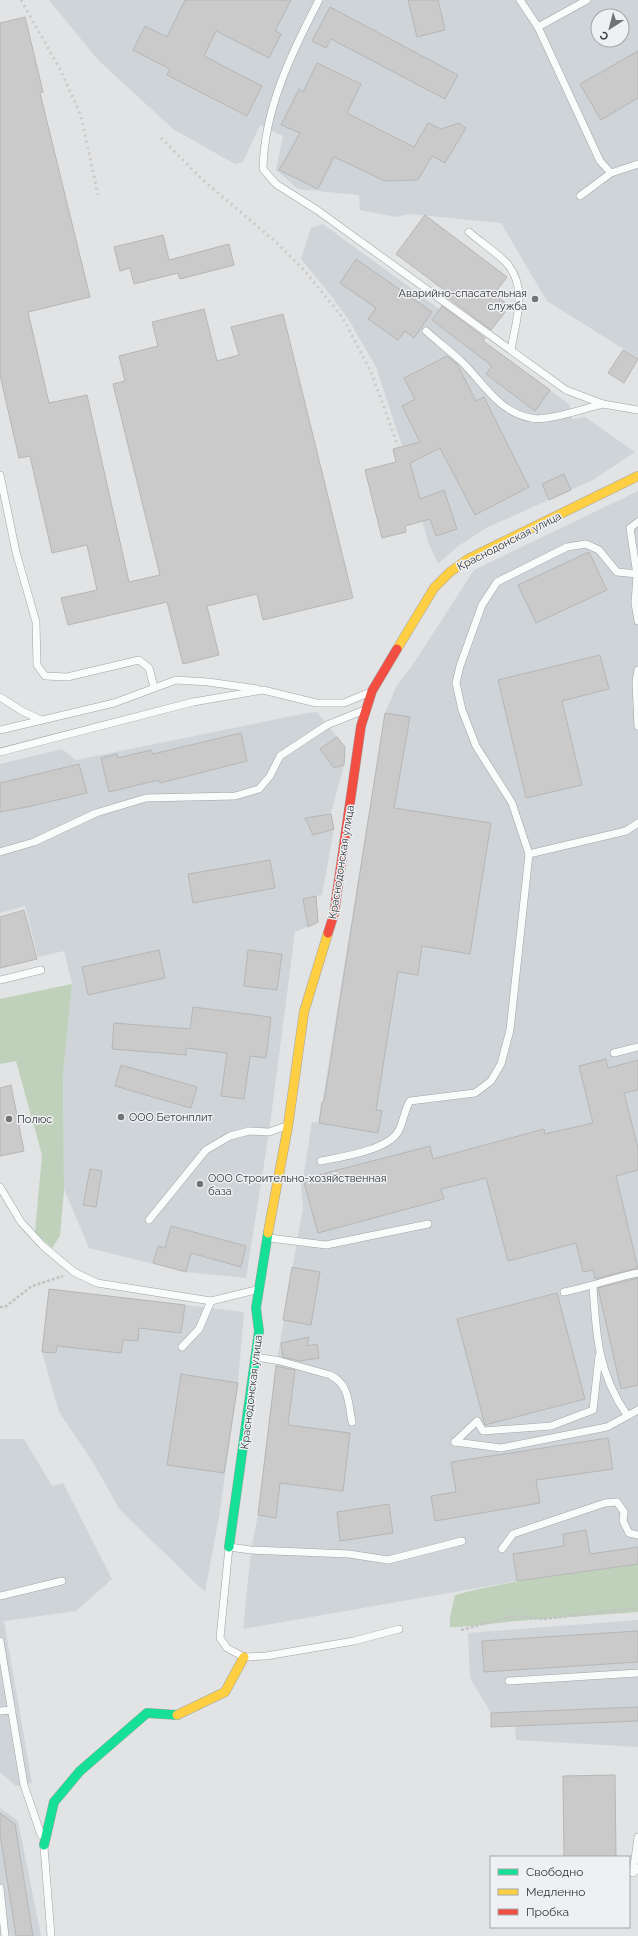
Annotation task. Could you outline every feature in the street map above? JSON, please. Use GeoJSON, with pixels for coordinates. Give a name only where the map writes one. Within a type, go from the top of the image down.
{"type":"FeatureCollection","features":[{"type":"Feature","properties":{"kind":"street","name":"Краснодонская улица"},"geometry":{"type":"LineString","coordinates":[[229,1547],[259,1331],[256,1308],[258,1289],[269,1238],[288,1126],[304,1012],[313,978],[334,914],[361,726],[372,691],[434,588],[450,572],[468,559],[638,476]]}},
{"type":"Feature","properties":{"kind":"street"},"geometry":{"type":"LineString","coordinates":[[44,1845],[54,1802],[80,1771],[147,1713],[176,1715],[225,1692],[244,1656]]}},
{"type":"Feature","properties":{"kind":"lane"},"geometry":{"type":"LineString","coordinates":[[319,0],[292,52],[266,128],[263,148],[263,169],[276,184],[317,210],[566,390],[603,404],[638,410]]}},
{"type":"Feature","properties":{"kind":"lane"},"geometry":{"type":"LineString","coordinates":[[520,0],[538,27],[600,161],[611,173]]}},
{"type":"Feature","properties":{"kind":"lane"},"geometry":{"type":"LineString","coordinates":[[538,27],[587,0]]}},
{"type":"Feature","properties":{"kind":"lane"},"geometry":{"type":"LineString","coordinates":[[580,196],[611,173],[638,164]]}},
{"type":"Feature","properties":{"kind":"lane"},"geometry":{"type":"LineString","coordinates":[[469,232],[509,266],[518,285],[519,308],[511,350]]}},
{"type":"Feature","properties":{"kind":"lane"},"geometry":{"type":"LineString","coordinates":[[426,331],[461,361],[493,397],[511,411],[531,419],[550,418],[603,404]]}},
{"type":"Feature","properties":{"kind":"lane"},"geometry":{"type":"LineString","coordinates":[[0,475],[16,552],[36,622],[37,665],[46,676],[67,677],[139,660],[149,668],[154,687]]}},
{"type":"Feature","properties":{"kind":"lane"},"geometry":{"type":"LineString","coordinates":[[638,522],[630,528],[637,574],[635,603],[638,621]]}},
{"type":"Feature","properties":{"kind":"lane"},"geometry":{"type":"LineString","coordinates":[[321,1161],[363,1152],[391,1141],[399,1130],[404,1110],[410,1101],[475,1093],[491,1081],[501,1064],[510,1030],[529,854],[512,803],[473,739],[462,710],[456,683],[460,666],[482,605],[497,582],[566,547],[586,544],[599,550],[617,572],[637,574]]}},
{"type":"Feature","properties":{"kind":"lane"},"geometry":{"type":"LineString","coordinates":[[638,670],[636,682],[638,726]]}},
{"type":"Feature","properties":{"kind":"lane"},"geometry":{"type":"LineString","coordinates":[[0,730],[114,703],[176,680],[208,682],[263,690],[316,703],[344,703],[372,691]]}},
{"type":"Feature","properties":{"kind":"lane"},"geometry":{"type":"LineString","coordinates":[[0,752],[193,702],[263,690]]}},
{"type":"Feature","properties":{"kind":"lane"},"geometry":{"type":"LineString","coordinates":[[0,697],[22,711],[41,720]]}},
{"type":"Feature","properties":{"kind":"lane"},"geometry":{"type":"LineString","coordinates":[[0,852],[34,842],[96,813],[146,798],[235,796],[259,789],[270,776],[280,756],[327,725],[366,710]]}},
{"type":"Feature","properties":{"kind":"lane"},"geometry":{"type":"LineString","coordinates":[[529,854],[626,831],[638,823]]}},
{"type":"Feature","properties":{"kind":"lane"},"geometry":{"type":"LineString","coordinates":[[0,980],[41,970]]}},
{"type":"Feature","properties":{"kind":"lane"},"geometry":{"type":"LineString","coordinates":[[614,1053],[638,1047]]}},
{"type":"Feature","properties":{"kind":"lane"},"geometry":{"type":"LineString","coordinates":[[149,1220],[206,1150],[230,1136],[249,1131],[268,1132],[288,1126]]}},
{"type":"Feature","properties":{"kind":"lane"},"geometry":{"type":"LineString","coordinates":[[0,1188],[21,1222],[43,1246],[74,1272],[97,1282],[211,1301],[258,1289]]}},
{"type":"Feature","properties":{"kind":"lane"},"geometry":{"type":"LineString","coordinates":[[269,1238],[326,1245],[428,1224]]}},
{"type":"Feature","properties":{"kind":"lane"},"geometry":{"type":"LineString","coordinates":[[564,1292],[593,1286],[613,1278],[638,1273]]}},
{"type":"Feature","properties":{"kind":"lane"},"geometry":{"type":"LineString","coordinates":[[593,1286],[599,1356],[592,1410],[552,1426],[528,1429],[484,1432],[477,1421],[455,1442],[501,1448],[607,1427],[638,1410]]}},
{"type":"Feature","properties":{"kind":"lane"},"geometry":{"type":"LineString","coordinates":[[182,1347],[199,1329],[211,1301]]}},
{"type":"Feature","properties":{"kind":"lane"},"geometry":{"type":"LineString","coordinates":[[599,1356],[615,1397],[627,1415]]}},
{"type":"Feature","properties":{"kind":"lane"},"geometry":{"type":"LineString","coordinates":[[256,1357],[287,1363],[330,1375],[337,1379],[345,1387],[352,1422]]}},
{"type":"Feature","properties":{"kind":"lane"},"geometry":{"type":"LineString","coordinates":[[502,1549],[513,1534],[605,1503],[616,1502],[624,1512],[623,1521],[630,1533],[638,1535]]}},
{"type":"Feature","properties":{"kind":"lane"},"geometry":{"type":"LineString","coordinates":[[399,1628],[354,1641],[266,1656],[244,1656],[227,1648],[220,1638],[229,1547],[250,1550],[349,1554],[388,1560],[462,1541]]}},
{"type":"Feature","properties":{"kind":"lane"},"geometry":{"type":"LineString","coordinates":[[0,1596],[62,1581]]}},
{"type":"Feature","properties":{"kind":"lane"},"geometry":{"type":"LineString","coordinates":[[0,1641],[24,1785],[44,1845],[51,1936]]}},
{"type":"Feature","properties":{"kind":"lane"},"geometry":{"type":"LineString","coordinates":[[509,1681],[638,1673]]}},
{"type":"Feature","properties":{"kind":"lane"},"geometry":{"type":"LineString","coordinates":[[0,1712],[12,1710]]}},
{"type":"Feature","properties":{"kind":"lane"},"geometry":{"type":"LineString","coordinates":[[638,1837],[633,1873],[638,1870]]}},
{"type":"Feature","properties":{"kind":"lane"},"geometry":{"type":"LineString","coordinates":[[0,1890],[5,1936]]}},
{"type":"Feature","properties":{"kind":"path"},"geometry":{"type":"LineString","coordinates":[[0,1307],[5,1307],[32,1286],[74,1272]]}},
{"type":"Feature","properties":{"kind":"path"},"geometry":{"type":"LineString","coordinates":[[461,1630],[513,1616],[544,1620],[638,1608]]}},
{"type":"Feature","properties":{"kind":"shaded area"},"geometry":{"type":"Polygon","coordinates":[[[49,0],[638,0],[638,358],[547,301],[501,223],[409,214],[396,217],[360,210],[359,195],[298,189],[276,170],[283,136],[260,125],[243,162],[235,164],[173,129],[98,60],[49,0]]]}},
{"type":"Feature","properties":{"kind":"shaded area"},"geometry":{"type":"Polygon","coordinates":[[[323,224],[569,404],[572,419],[585,417],[635,452],[593,480],[486,528],[457,547],[438,564],[428,542],[402,446],[376,367],[350,322],[329,293],[301,259],[311,228],[323,224]]]}},
{"type":"Feature","properties":{"kind":"shaded area"},"geometry":{"type":"Polygon","coordinates":[[[638,491],[638,1564],[517,1581],[243,1629],[251,1550],[258,1515],[276,1366],[303,1207],[301,1185],[312,1122],[319,1123],[385,713],[396,687],[414,663],[474,570],[638,491]]]}},
{"type":"Feature","properties":{"kind":"shaded area"},"geometry":{"type":"Polygon","coordinates":[[[317,712],[345,747],[344,765],[331,813],[334,829],[322,895],[316,896],[318,922],[295,932],[269,1132],[246,1278],[186,1272],[89,1248],[64,1189],[63,1075],[72,984],[64,951],[38,957],[25,906],[0,913],[0,764],[62,749],[76,760],[317,712]]]}},
{"type":"Feature","properties":{"kind":"shaded area"},"geometry":{"type":"Polygon","coordinates":[[[49,1289],[244,1312],[238,1383],[219,1517],[205,1592],[120,1510],[91,1459],[59,1412],[42,1352],[49,1289]]]}},
{"type":"Feature","properties":{"kind":"shaded area"},"geometry":{"type":"Polygon","coordinates":[[[0,1439],[24,1439],[52,1486],[63,1483],[112,1579],[76,1611],[4,1621],[32,1783],[16,1786],[0,1772],[0,1439]]]}},
{"type":"Feature","properties":{"kind":"shaded area"},"geometry":{"type":"Polygon","coordinates":[[[638,1620],[638,1747],[516,1740],[515,1726],[491,1727],[491,1713],[470,1678],[468,1633],[638,1620]]]}},
{"type":"Feature","properties":{"kind":"shaded area"},"geometry":{"type":"Polygon","coordinates":[[[0,1808],[18,1821],[41,1936],[0,1936],[0,1808]]]}},
{"type":"Feature","properties":{"kind":"green space"},"geometry":{"type":"Polygon","coordinates":[[[72,984],[63,1075],[64,1189],[60,1236],[52,1248],[35,1232],[42,1155],[16,1061],[0,1064],[0,999],[72,984]]]}},
{"type":"Feature","properties":{"kind":"green space"},"geometry":{"type":"Polygon","coordinates":[[[638,1564],[638,1612],[450,1627],[450,1617],[455,1595],[478,1589],[523,1581],[638,1564]]]}},
{"type":"Feature","properties":{"kind":"building"},"geometry":{"type":"Polygon","coordinates":[[[185,0],[291,0],[275,31],[281,34],[269,58],[216,31],[204,56],[262,86],[247,116],[167,75],[170,69],[133,50],[145,26],[167,37],[185,0]]]}},
{"type":"Feature","properties":{"kind":"building"},"geometry":{"type":"Polygon","coordinates":[[[408,0],[438,0],[445,30],[417,37],[408,0]]]}},
{"type":"Feature","properties":{"kind":"building"},"geometry":{"type":"Polygon","coordinates":[[[330,7],[458,75],[445,99],[331,39],[326,48],[312,41],[330,7]]]}},
{"type":"Feature","properties":{"kind":"building"},"geometry":{"type":"Polygon","coordinates":[[[25,17],[43,92],[40,93],[90,297],[28,312],[49,403],[87,395],[129,582],[160,575],[113,384],[125,381],[119,356],[158,346],[152,322],[204,309],[217,361],[239,355],[231,327],[283,314],[353,598],[263,620],[257,594],[207,606],[219,655],[183,664],[167,602],[68,625],[61,598],[97,590],[87,545],[52,553],[30,456],[19,458],[0,375],[0,23],[25,17]]]}},
{"type":"Feature","properties":{"kind":"building"},"geometry":{"type":"Polygon","coordinates":[[[638,51],[638,98],[601,120],[580,84],[638,51]]]}},
{"type":"Feature","properties":{"kind":"building"},"geometry":{"type":"Polygon","coordinates":[[[317,63],[361,84],[347,113],[414,147],[428,123],[441,129],[459,123],[466,128],[445,163],[432,156],[418,180],[385,181],[334,157],[318,189],[279,170],[300,133],[281,125],[299,89],[303,92],[317,63]]]}},
{"type":"Feature","properties":{"kind":"building"},"geometry":{"type":"Polygon","coordinates":[[[425,215],[507,277],[494,294],[510,306],[491,330],[448,298],[451,295],[396,254],[425,215]]]}},
{"type":"Feature","properties":{"kind":"building"},"geometry":{"type":"Polygon","coordinates":[[[163,235],[169,260],[229,244],[234,265],[180,279],[178,273],[134,284],[130,268],[120,271],[114,247],[163,235]]]}},
{"type":"Feature","properties":{"kind":"building"},"geometry":{"type":"Polygon","coordinates":[[[356,259],[432,312],[414,338],[405,331],[398,340],[368,319],[376,308],[340,283],[356,259]]]}},
{"type":"Feature","properties":{"kind":"building"},"geometry":{"type":"Polygon","coordinates":[[[442,306],[485,338],[483,341],[550,390],[535,411],[486,374],[492,366],[432,320],[442,306]]]}},
{"type":"Feature","properties":{"kind":"building"},"geometry":{"type":"Polygon","coordinates":[[[623,350],[638,359],[624,383],[608,373],[623,350]]]}},
{"type":"Feature","properties":{"kind":"building"},"geometry":{"type":"Polygon","coordinates":[[[447,356],[457,364],[476,401],[484,397],[529,487],[475,515],[440,448],[410,463],[420,499],[444,490],[457,529],[436,536],[430,519],[405,526],[406,532],[382,538],[365,470],[396,462],[393,449],[420,442],[402,406],[415,399],[404,378],[447,356]]]}},
{"type":"Feature","properties":{"kind":"building"},"geometry":{"type":"Polygon","coordinates":[[[564,474],[571,490],[549,500],[542,484],[564,474]]]}},
{"type":"Feature","properties":{"kind":"building"},"geometry":{"type":"Polygon","coordinates":[[[589,552],[607,590],[536,623],[518,585],[589,552]]]}},
{"type":"Feature","properties":{"kind":"building"},"geometry":{"type":"Polygon","coordinates":[[[600,655],[609,689],[562,701],[582,785],[526,798],[498,680],[600,655]]]}},
{"type":"Feature","properties":{"kind":"building"},"geometry":{"type":"Polygon","coordinates":[[[385,713],[410,717],[394,808],[491,823],[470,954],[422,946],[418,975],[398,972],[376,1110],[382,1111],[378,1133],[319,1123],[322,1102],[324,1102],[385,713]]]}},
{"type":"Feature","properties":{"kind":"building"},"geometry":{"type":"Polygon","coordinates":[[[241,733],[247,761],[160,783],[159,780],[109,792],[101,758],[117,754],[118,758],[151,750],[153,754],[241,733]]]}},
{"type":"Feature","properties":{"kind":"building"},"geometry":{"type":"Polygon","coordinates":[[[337,737],[345,747],[344,765],[334,768],[320,749],[337,737]]]}},
{"type":"Feature","properties":{"kind":"building"},"geometry":{"type":"Polygon","coordinates":[[[79,764],[87,793],[0,812],[0,783],[79,764]]]}},
{"type":"Feature","properties":{"kind":"building"},"geometry":{"type":"Polygon","coordinates":[[[331,814],[334,829],[313,835],[305,818],[331,814]]]}},
{"type":"Feature","properties":{"kind":"building"},"geometry":{"type":"Polygon","coordinates":[[[270,860],[275,888],[193,903],[188,874],[270,860]]]}},
{"type":"Feature","properties":{"kind":"building"},"geometry":{"type":"Polygon","coordinates":[[[316,896],[318,922],[308,927],[303,899],[316,896]]]}},
{"type":"Feature","properties":{"kind":"building"},"geometry":{"type":"Polygon","coordinates":[[[24,910],[37,959],[0,968],[0,917],[24,910]]]}},
{"type":"Feature","properties":{"kind":"building"},"geometry":{"type":"Polygon","coordinates":[[[159,950],[165,978],[88,995],[82,967],[159,950]]]}},
{"type":"Feature","properties":{"kind":"building"},"geometry":{"type":"Polygon","coordinates":[[[248,950],[282,954],[277,990],[244,986],[248,950]]]}},
{"type":"Feature","properties":{"kind":"building"},"geometry":{"type":"Polygon","coordinates":[[[193,1007],[271,1017],[266,1058],[250,1056],[244,1099],[221,1096],[227,1053],[186,1048],[186,1055],[112,1049],[114,1023],[190,1029],[193,1007]]]}},
{"type":"Feature","properties":{"kind":"building"},"geometry":{"type":"Polygon","coordinates":[[[606,1059],[608,1068],[638,1060],[638,1090],[624,1093],[638,1148],[638,1170],[616,1176],[638,1268],[595,1279],[593,1270],[583,1272],[576,1243],[508,1261],[486,1178],[441,1189],[444,1199],[318,1233],[303,1179],[430,1146],[433,1159],[544,1129],[545,1134],[593,1123],[579,1066],[606,1059]]]}},
{"type":"Feature","properties":{"kind":"building"},"geometry":{"type":"Polygon","coordinates":[[[121,1065],[197,1087],[191,1108],[115,1086],[121,1065]]]}},
{"type":"Feature","properties":{"kind":"building","name":"Полюс"},"geometry":{"type":"Polygon","coordinates":[[[11,1085],[24,1151],[0,1156],[0,1088],[11,1085]]]}},
{"type":"Feature","properties":{"kind":"building"},"geometry":{"type":"Polygon","coordinates":[[[90,1169],[102,1171],[96,1207],[83,1205],[90,1169]]]}},
{"type":"Feature","properties":{"kind":"building"},"geometry":{"type":"Polygon","coordinates":[[[171,1226],[246,1246],[241,1267],[191,1253],[186,1272],[153,1263],[158,1246],[165,1248],[171,1226]]]}},
{"type":"Feature","properties":{"kind":"building"},"geometry":{"type":"Polygon","coordinates":[[[292,1267],[320,1272],[311,1325],[283,1320],[292,1267]]]}},
{"type":"Feature","properties":{"kind":"building"},"geometry":{"type":"Polygon","coordinates":[[[638,1278],[638,1385],[621,1389],[598,1288],[638,1278]]]}},
{"type":"Feature","properties":{"kind":"building"},"geometry":{"type":"Polygon","coordinates":[[[49,1289],[185,1305],[181,1333],[139,1328],[138,1341],[123,1340],[121,1353],[57,1346],[56,1353],[42,1352],[49,1289]]]}},
{"type":"Feature","properties":{"kind":"building"},"geometry":{"type":"Polygon","coordinates":[[[557,1293],[585,1399],[485,1425],[457,1319],[557,1293]]]}},
{"type":"Feature","properties":{"kind":"building"},"geometry":{"type":"Polygon","coordinates":[[[309,1337],[307,1346],[317,1344],[319,1358],[300,1361],[283,1357],[281,1343],[309,1337]]]}},
{"type":"Feature","properties":{"kind":"building"},"geometry":{"type":"Polygon","coordinates":[[[276,1366],[295,1370],[288,1425],[350,1433],[343,1491],[280,1483],[276,1518],[258,1515],[276,1366]]]}},
{"type":"Feature","properties":{"kind":"building"},"geometry":{"type":"Polygon","coordinates":[[[181,1374],[238,1383],[224,1473],[167,1465],[181,1374]]]}},
{"type":"Feature","properties":{"kind":"building"},"geometry":{"type":"Polygon","coordinates":[[[608,1438],[613,1469],[536,1480],[540,1503],[435,1521],[431,1496],[456,1492],[451,1462],[608,1438]]]}},
{"type":"Feature","properties":{"kind":"building"},"geometry":{"type":"Polygon","coordinates":[[[389,1504],[393,1533],[340,1541],[337,1512],[389,1504]]]}},
{"type":"Feature","properties":{"kind":"building"},"geometry":{"type":"Polygon","coordinates":[[[586,1530],[590,1554],[638,1547],[638,1564],[517,1581],[513,1554],[564,1546],[563,1534],[586,1530]]]}},
{"type":"Feature","properties":{"kind":"building"},"geometry":{"type":"Polygon","coordinates":[[[638,1631],[638,1662],[484,1672],[482,1641],[638,1631]]]}},
{"type":"Feature","properties":{"kind":"building"},"geometry":{"type":"Polygon","coordinates":[[[638,1707],[638,1721],[491,1727],[491,1713],[638,1707]]]}},
{"type":"Feature","properties":{"kind":"building"},"geometry":{"type":"Polygon","coordinates":[[[615,1775],[616,1856],[564,1856],[563,1776],[615,1775]]]}},
{"type":"Feature","properties":{"kind":"building"},"geometry":{"type":"Polygon","coordinates":[[[0,1813],[15,1824],[33,1936],[16,1936],[0,1834],[0,1813]]]}},
{"type":"Feature","properties":{"kind":"railway"},"geometry":{"type":"LineString","coordinates":[[21,0],[61,71],[81,116],[98,195]]}},
{"type":"Feature","properties":{"kind":"railway"},"geometry":{"type":"LineString","coordinates":[[161,138],[204,181],[276,242],[304,270],[343,318],[371,372],[398,446]]}},
{"type":"Feature","properties":{"kind":"traffic: fast"},"geometry":{"type":"LineString","coordinates":[[229,1547],[259,1331],[256,1308],[268,1233]]}},
{"type":"Feature","properties":{"kind":"traffic: fast"},"geometry":{"type":"LineString","coordinates":[[44,1845],[54,1802],[80,1771],[147,1713],[177,1715]]}},
{"type":"Feature","properties":{"kind":"traffic: slow"},"geometry":{"type":"LineString","coordinates":[[397,649],[434,588],[450,572],[468,559],[638,476]]}},
{"type":"Feature","properties":{"kind":"traffic: slow"},"geometry":{"type":"LineString","coordinates":[[268,1233],[288,1126],[304,1012],[328,933]]}},
{"type":"Feature","properties":{"kind":"traffic: slow"},"geometry":{"type":"LineString","coordinates":[[177,1715],[225,1692],[244,1657]]}},
{"type":"Feature","properties":{"kind":"traffic: jam"},"geometry":{"type":"LineString","coordinates":[[328,933],[334,914],[361,726],[372,691],[397,649]]}},
{"type":"Feature","properties":{"kind":"place","name":"Аварийно-спасательная служба"},"geometry":{"type":"Point","coordinates":[535,299]}},
{"type":"Feature","properties":{"kind":"place","name":"ООО Бетонплит"},"geometry":{"type":"Point","coordinates":[121,1117]}},
{"type":"Feature","properties":{"kind":"place","name":"Полюс"},"geometry":{"type":"Point","coordinates":[9,1119]}},
{"type":"Feature","properties":{"kind":"place","name":"ООО Строительно-хозяйственная база"},"geometry":{"type":"Point","coordinates":[200,1184]}}]}
